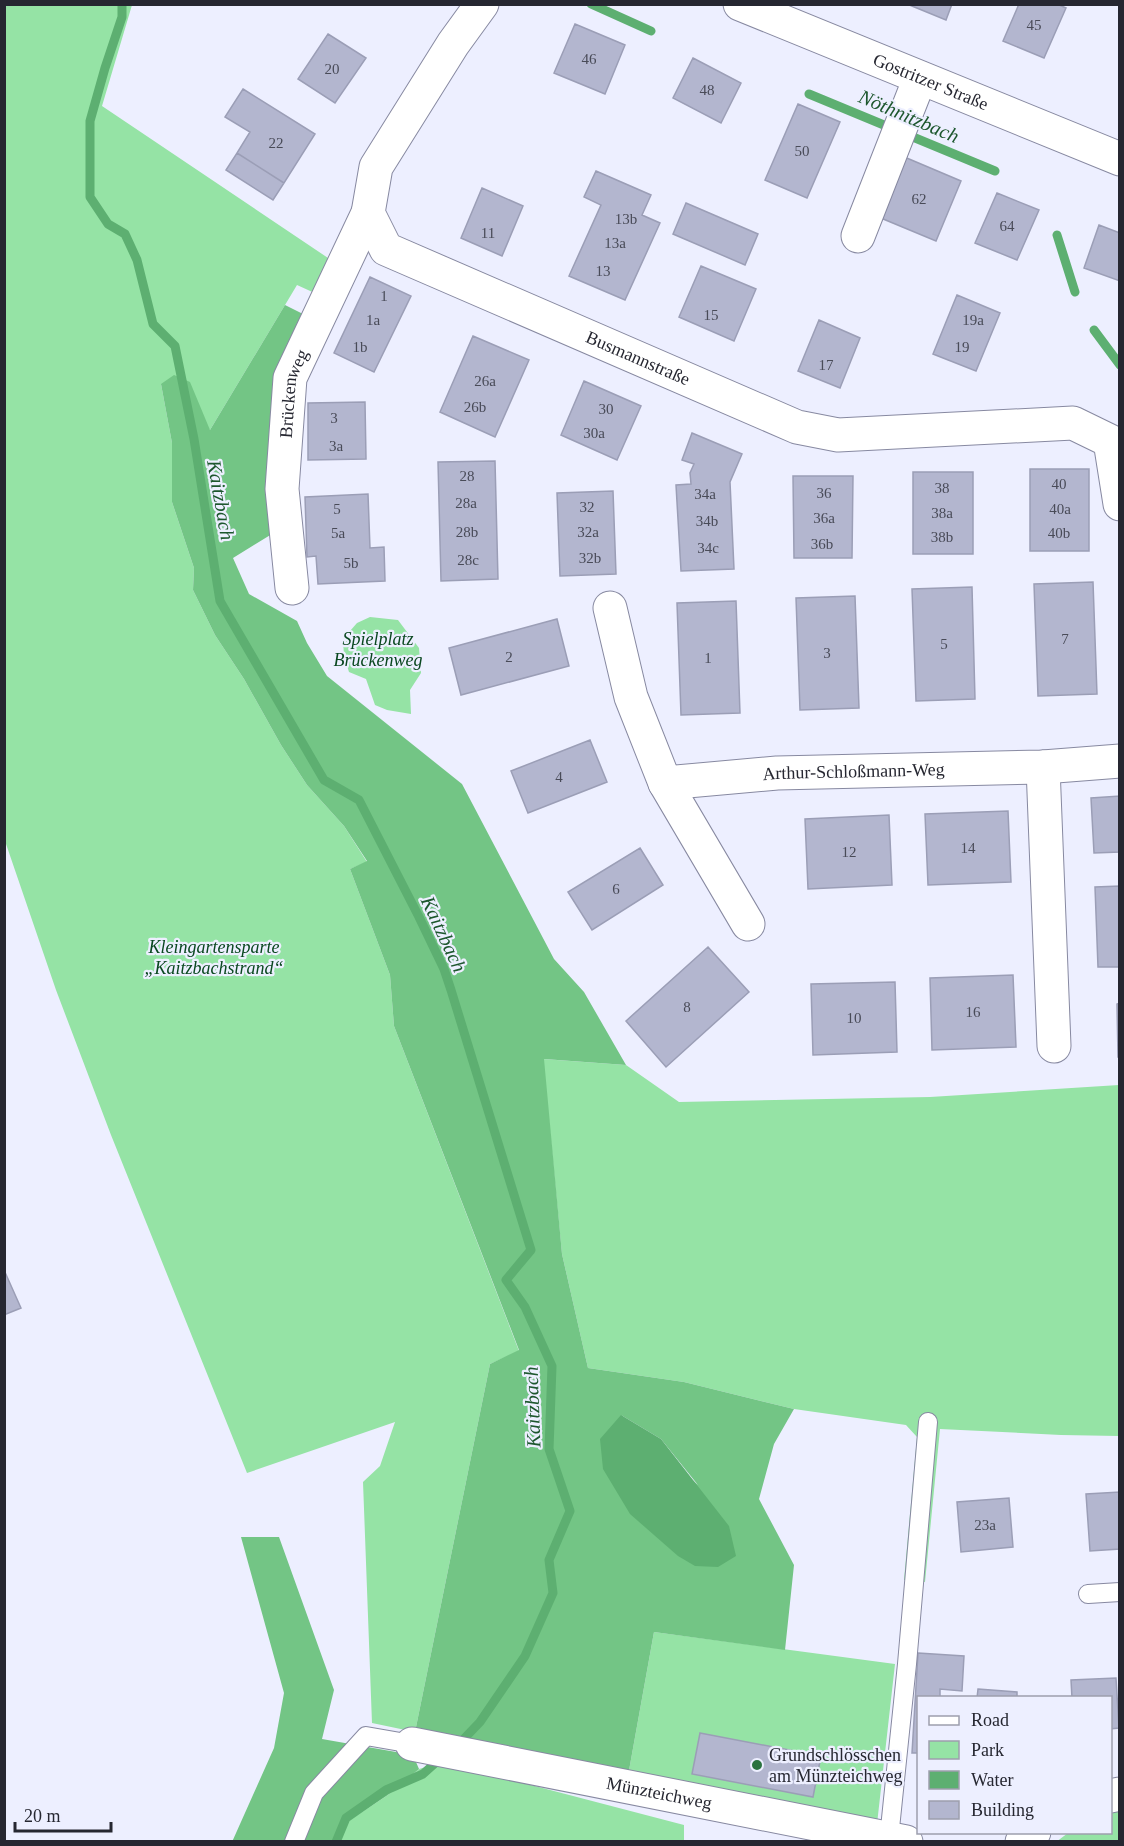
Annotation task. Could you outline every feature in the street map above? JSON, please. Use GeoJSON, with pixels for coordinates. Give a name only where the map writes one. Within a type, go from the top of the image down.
{"type":"FeatureCollection","features":[{"type":"Feature","properties":{"kind":"street"},"geometry":{"type":"LineString","coordinates":[[368,213],[376,167],[453,44],[482,4]]}},
{"type":"Feature","properties":{"kind":"street","name":"Gostritzer Straße"},"geometry":{"type":"LineString","coordinates":[[740,4],[1119,159]]}},
{"type":"Feature","properties":{"kind":"street"},"geometry":{"type":"LineString","coordinates":[[858,236],[920,78]]}},
{"type":"Feature","properties":{"kind":"street","name":"Busmannstraße"},"geometry":{"type":"LineString","coordinates":[[368,213],[386,249],[797,427],[838,435],[1073,423],[1110,441],[1119,504]]}},
{"type":"Feature","properties":{"kind":"street","name":"Brückenweg"},"geometry":{"type":"LineString","coordinates":[[292,588],[282,489],[290,378],[368,213]]}},
{"type":"Feature","properties":{"kind":"street"},"geometry":{"type":"LineString","coordinates":[[610,608],[631,697],[665,783],[748,924]]}},
{"type":"Feature","properties":{"kind":"street","name":"Arthur-Schloßmann-Weg"},"geometry":{"type":"LineString","coordinates":[[665,783],[777,773],[1043,767],[1119,761]]}},
{"type":"Feature","properties":{"kind":"street"},"geometry":{"type":"LineString","coordinates":[[1043,767],[1054,1046]]}},
{"type":"Feature","properties":{"kind":"street","name":"Münzteichweg"},"geometry":{"type":"LineString","coordinates":[[412,1744],[897,1840]]}},
{"type":"Feature","properties":{"kind":"lane"},"geometry":{"type":"LineString","coordinates":[[897,1840],[907,1664],[928,1422]]}},
{"type":"Feature","properties":{"kind":"lane"},"geometry":{"type":"LineString","coordinates":[[1088,1594],[1119,1592]]}},
{"type":"Feature","properties":{"kind":"lane"},"geometry":{"type":"LineString","coordinates":[[294,1842],[314,1793],[366,1736],[412,1744]]}},
{"type":"Feature","properties":{"kind":"green space","name":"Kleingartensparte „Kaitzbachstrand“"},"geometry":{"type":"Polygon","coordinates":[[[4,5],[132,5],[102,106],[334,262],[319,295],[297,285],[210,430],[161,384],[172,443],[172,502],[194,568],[193,590],[215,635],[244,679],[281,745],[307,785],[344,826],[367,862],[350,869],[390,975],[394,1026],[519,1351],[490,1364],[415,1732],[372,1723],[363,1482],[380,1466],[395,1422],[247,1473],[111,1135],[56,990],[5,841],[4,5]]]}},
{"type":"Feature","properties":{"kind":"green space","name":"Spielplatz Brückenweg"},"geometry":{"type":"Polygon","coordinates":[[[370,617],[398,620],[419,648],[421,673],[410,690],[411,714],[387,710],[375,705],[366,679],[349,672],[344,656],[343,639],[357,623],[370,617]]]}},
{"type":"Feature","properties":{"kind":"green space"},"geometry":{"type":"Polygon","coordinates":[[[543,1059],[626,1065],[679,1102],[930,1097],[1119,1085],[1119,1436],[940,1429],[925,1582],[904,1580],[917,1437],[906,1425],[794,1409],[684,1382],[588,1368],[562,1254],[543,1059]]]}},
{"type":"Feature","properties":{"kind":"green space"},"geometry":{"type":"Polygon","coordinates":[[[654,1632],[895,1664],[877,1824],[628,1776],[654,1632]]]}},
{"type":"Feature","properties":{"kind":"green space"},"geometry":{"type":"Polygon","coordinates":[[[443,1762],[684,1825],[684,1842],[340,1842],[348,1821],[388,1795],[419,1769],[443,1762]]]}},
{"type":"Feature","properties":{"kind":"green space"},"geometry":{"type":"Polygon","coordinates":[[[1119,1806],[1119,1841],[1056,1842],[1067,1834],[1112,1834],[1112,1809],[1119,1806]]]}},
{"type":"Feature","properties":{"kind":"shaded area"},"geometry":{"type":"Polygon","coordinates":[[[285,305],[309,317],[285,526],[233,558],[249,594],[297,621],[327,676],[462,784],[554,959],[584,992],[626,1065],[544,1059],[562,1254],[588,1368],[684,1382],[794,1409],[774,1444],[759,1499],[794,1565],[785,1650],[654,1632],[628,1776],[415,1732],[490,1364],[519,1350],[394,1026],[390,975],[350,869],[367,861],[344,826],[307,785],[281,745],[244,679],[215,635],[193,590],[194,568],[172,502],[172,443],[161,384],[174,375],[190,382],[210,430],[285,305]],[[621,1415],[698,1485],[661,1439],[621,1415]]]}},
{"type":"Feature","properties":{"kind":"shaded area"},"geometry":{"type":"Polygon","coordinates":[[[241,1537],[279,1537],[334,1690],[322,1739],[413,1755],[419,1769],[388,1795],[348,1821],[340,1841],[232,1842],[274,1748],[284,1693],[241,1537]]]}},
{"type":"Feature","properties":{"kind":"water"},"geometry":{"type":"Polygon","coordinates":[[[621,1415],[661,1439],[729,1526],[736,1556],[718,1567],[695,1566],[678,1556],[630,1514],[603,1469],[600,1439],[621,1415]]]}},
{"type":"Feature","properties":{"kind":"building"},"geometry":{"type":"Polygon","coordinates":[[[907,4],[952,4],[946,20],[907,4]]]}},
{"type":"Feature","properties":{"kind":"building"},"geometry":{"type":"Polygon","coordinates":[[[1019,4],[1057,4],[1066,8],[1044,58],[1003,41],[1019,4]]]}},
{"type":"Feature","properties":{"kind":"building"},"geometry":{"type":"Polygon","coordinates":[[[575,24],[625,45],[605,94],[554,73],[575,24]]]}},
{"type":"Feature","properties":{"kind":"building"},"geometry":{"type":"Polygon","coordinates":[[[328,34],[366,58],[335,103],[298,79],[328,34]]]}},
{"type":"Feature","properties":{"kind":"building"},"geometry":{"type":"Polygon","coordinates":[[[693,58],[741,83],[721,123],[673,98],[693,58]]]}},
{"type":"Feature","properties":{"kind":"building"},"geometry":{"type":"Polygon","coordinates":[[[243,89],[315,134],[284,183],[237,153],[250,132],[225,117],[243,89]]]}},
{"type":"Feature","properties":{"kind":"building"},"geometry":{"type":"Polygon","coordinates":[[[798,104],[840,122],[807,198],[765,180],[798,104]]]}},
{"type":"Feature","properties":{"kind":"building"},"geometry":{"type":"Polygon","coordinates":[[[237,153],[284,183],[273,200],[226,170],[237,153]]]}},
{"type":"Feature","properties":{"kind":"building"},"geometry":{"type":"Polygon","coordinates":[[[902,156],[961,181],[936,241],[876,216],[902,156]]]}},
{"type":"Feature","properties":{"kind":"building"},"geometry":{"type":"Polygon","coordinates":[[[596,171],[651,195],[642,215],[660,223],[625,300],[569,276],[601,205],[584,197],[596,171]]]}},
{"type":"Feature","properties":{"kind":"building"},"geometry":{"type":"Polygon","coordinates":[[[482,188],[523,206],[502,256],[461,238],[482,188]]]}},
{"type":"Feature","properties":{"kind":"building"},"geometry":{"type":"Polygon","coordinates":[[[997,193],[1039,210],[1017,260],[975,243],[997,193]]]}},
{"type":"Feature","properties":{"kind":"building"},"geometry":{"type":"Polygon","coordinates":[[[686,203],[758,234],[745,265],[673,234],[686,203]]]}},
{"type":"Feature","properties":{"kind":"building"},"geometry":{"type":"Polygon","coordinates":[[[1099,225],[1120,233],[1120,281],[1084,268],[1099,225]]]}},
{"type":"Feature","properties":{"kind":"building"},"geometry":{"type":"Polygon","coordinates":[[[701,266],[756,289],[734,341],[679,317],[701,266]]]}},
{"type":"Feature","properties":{"kind":"building"},"geometry":{"type":"Polygon","coordinates":[[[370,277],[411,296],[374,372],[334,353],[370,277]]]}},
{"type":"Feature","properties":{"kind":"building"},"geometry":{"type":"Polygon","coordinates":[[[957,295],[1000,313],[976,371],[933,354],[957,295]]]}},
{"type":"Feature","properties":{"kind":"building"},"geometry":{"type":"Polygon","coordinates":[[[819,320],[860,338],[840,388],[798,371],[819,320]]]}},
{"type":"Feature","properties":{"kind":"building"},"geometry":{"type":"Polygon","coordinates":[[[473,336],[529,360],[495,437],[440,412],[473,336]]]}},
{"type":"Feature","properties":{"kind":"building"},"geometry":{"type":"Polygon","coordinates":[[[584,381],[641,406],[617,460],[561,435],[584,381]]]}},
{"type":"Feature","properties":{"kind":"building"},"geometry":{"type":"Polygon","coordinates":[[[365,402],[366,459],[308,460],[308,403],[365,402]]]}},
{"type":"Feature","properties":{"kind":"building"},"geometry":{"type":"Polygon","coordinates":[[[692,433],[742,454],[730,482],[734,569],[681,571],[676,485],[691,484],[690,473],[694,464],[682,460],[692,433]]]}},
{"type":"Feature","properties":{"kind":"building"},"geometry":{"type":"Polygon","coordinates":[[[495,461],[498,579],[441,581],[438,462],[495,461]]]}},
{"type":"Feature","properties":{"kind":"building"},"geometry":{"type":"Polygon","coordinates":[[[1030,469],[1089,469],[1089,551],[1030,551],[1030,469]]]}},
{"type":"Feature","properties":{"kind":"building"},"geometry":{"type":"Polygon","coordinates":[[[913,472],[973,472],[973,554],[913,554],[913,472]]]}},
{"type":"Feature","properties":{"kind":"building"},"geometry":{"type":"Polygon","coordinates":[[[793,476],[853,476],[852,558],[794,558],[793,476]]]}},
{"type":"Feature","properties":{"kind":"building"},"geometry":{"type":"Polygon","coordinates":[[[613,491],[616,574],[560,576],[557,493],[613,491]]]}},
{"type":"Feature","properties":{"kind":"building"},"geometry":{"type":"Polygon","coordinates":[[[368,494],[370,548],[384,547],[385,581],[318,584],[316,556],[307,557],[305,497],[368,494]]]}},
{"type":"Feature","properties":{"kind":"building"},"geometry":{"type":"Polygon","coordinates":[[[1093,582],[1097,694],[1038,696],[1034,584],[1093,582]]]}},
{"type":"Feature","properties":{"kind":"building"},"geometry":{"type":"Polygon","coordinates":[[[972,587],[975,699],[916,701],[912,589],[972,587]]]}},
{"type":"Feature","properties":{"kind":"building"},"geometry":{"type":"Polygon","coordinates":[[[855,596],[859,708],[800,710],[796,598],[855,596]]]}},
{"type":"Feature","properties":{"kind":"building"},"geometry":{"type":"Polygon","coordinates":[[[736,601],[740,713],[681,715],[677,603],[736,601]]]}},
{"type":"Feature","properties":{"kind":"building"},"geometry":{"type":"Polygon","coordinates":[[[557,619],[569,666],[461,695],[449,648],[557,619]]]}},
{"type":"Feature","properties":{"kind":"building"},"geometry":{"type":"Polygon","coordinates":[[[590,740],[607,782],[528,813],[511,771],[590,740]]]}},
{"type":"Feature","properties":{"kind":"building"},"geometry":{"type":"Polygon","coordinates":[[[1120,796],[1120,852],[1094,853],[1091,798],[1120,796]]]}},
{"type":"Feature","properties":{"kind":"building"},"geometry":{"type":"Polygon","coordinates":[[[1008,811],[1011,882],[928,885],[925,814],[1008,811]]]}},
{"type":"Feature","properties":{"kind":"building"},"geometry":{"type":"Polygon","coordinates":[[[889,815],[892,885],[808,889],[805,819],[889,815]]]}},
{"type":"Feature","properties":{"kind":"building"},"geometry":{"type":"Polygon","coordinates":[[[640,848],[663,885],[592,930],[568,892],[640,848]]]}},
{"type":"Feature","properties":{"kind":"building"},"geometry":{"type":"Polygon","coordinates":[[[1120,886],[1120,967],[1098,967],[1095,887],[1120,886]]]}},
{"type":"Feature","properties":{"kind":"building"},"geometry":{"type":"Polygon","coordinates":[[[708,947],[749,992],[666,1067],[626,1021],[708,947]]]}},
{"type":"Feature","properties":{"kind":"building"},"geometry":{"type":"Polygon","coordinates":[[[1013,975],[1016,1047],[932,1050],[930,978],[1013,975]]]}},
{"type":"Feature","properties":{"kind":"building"},"geometry":{"type":"Polygon","coordinates":[[[895,982],[897,1052],[813,1055],[811,984],[895,982]]]}},
{"type":"Feature","properties":{"kind":"building"},"geometry":{"type":"Polygon","coordinates":[[[1120,1003],[1120,1057],[1118,1057],[1117,1004],[1120,1003]]]}},
{"type":"Feature","properties":{"kind":"building"},"geometry":{"type":"Polygon","coordinates":[[[4,1270],[21,1308],[4,1315],[4,1270]]]}},
{"type":"Feature","properties":{"kind":"building"},"geometry":{"type":"Polygon","coordinates":[[[1120,1492],[1120,1549],[1090,1551],[1086,1494],[1120,1492]]]}},
{"type":"Feature","properties":{"kind":"building"},"geometry":{"type":"Polygon","coordinates":[[[1009,1498],[1013,1547],[961,1552],[957,1502],[1009,1498]]]}},
{"type":"Feature","properties":{"kind":"building"},"geometry":{"type":"Polygon","coordinates":[[[918,1653],[964,1656],[962,1691],[940,1689],[940,1696],[917,1696],[917,1753],[912,1753],[918,1653]]]}},
{"type":"Feature","properties":{"kind":"building"},"geometry":{"type":"Polygon","coordinates":[[[1116,1678],[1119,1728],[1112,1729],[1112,1696],[1072,1696],[1071,1680],[1116,1678]]]}},
{"type":"Feature","properties":{"kind":"building"},"geometry":{"type":"Polygon","coordinates":[[[978,1689],[1017,1692],[1017,1696],[977,1696],[978,1689]]]}},
{"type":"Feature","properties":{"kind":"building","name":"Grundschlösschen am Münzteichweg"},"geometry":{"type":"Polygon","coordinates":[[[700,1733],[821,1756],[813,1797],[692,1774],[700,1733]]]}},
{"type":"Feature","properties":{"kind":"waterway","name":"Kaitzbach"},"geometry":{"type":"LineString","coordinates":[[122,4],[122,17],[90,121],[90,197],[108,224],[125,234],[137,260],[153,324],[175,346],[194,439],[220,601],[324,780],[359,800],[444,969],[531,1250],[506,1280],[525,1307],[552,1366],[549,1449],[570,1511],[549,1560],[553,1593],[525,1656],[480,1722],[458,1745]]}},
{"type":"Feature","properties":{"kind":"waterway","name":"Nöthnitzbach"},"geometry":{"type":"LineString","coordinates":[[591,4],[651,31]]}},
{"type":"Feature","properties":{"kind":"waterway","name":"Nöthnitzbach"},"geometry":{"type":"LineString","coordinates":[[809,94],[995,171]]}},
{"type":"Feature","properties":{"kind":"waterway","name":"Nöthnitzbach"},"geometry":{"type":"LineString","coordinates":[[1057,235],[1075,292]]}},
{"type":"Feature","properties":{"kind":"waterway","name":"Nöthnitzbach"},"geometry":{"type":"LineString","coordinates":[[1094,330],[1120,365]]}},
{"type":"Feature","properties":{"kind":"waterway","name":"Kaitzbach"},"geometry":{"type":"LineString","coordinates":[[336,1842],[346,1818],[386,1790],[423,1774],[442,1757]]}},
{"type":"Feature","properties":{"kind":"place","name":"Grundschlösschen am Münzteichweg"},"geometry":{"type":"Point","coordinates":[757,1765]}}]}
